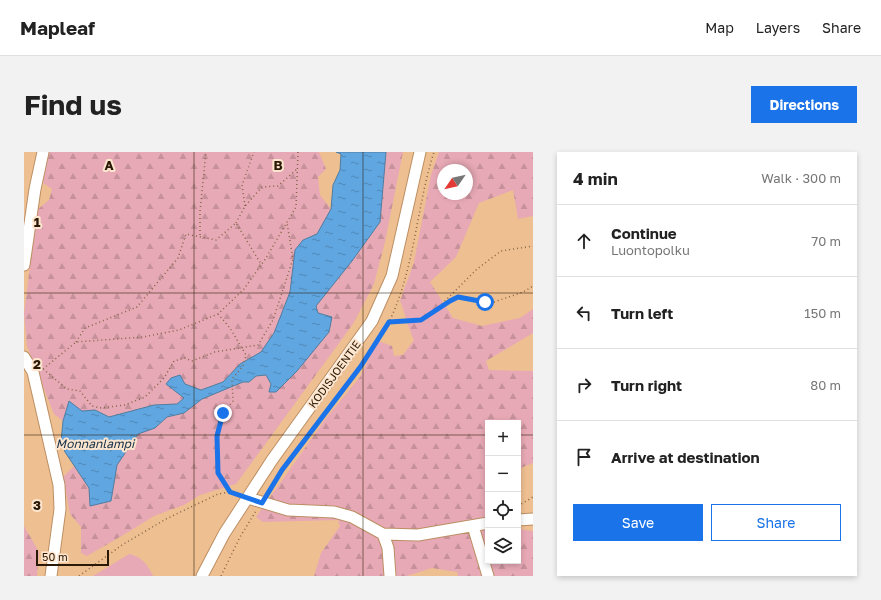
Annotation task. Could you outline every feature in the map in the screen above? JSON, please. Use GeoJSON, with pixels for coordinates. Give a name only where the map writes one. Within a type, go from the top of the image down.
{"type":"FeatureCollection","features":[{"type":"Feature","properties":{"kind":"street"},"geometry":{"type":"LineString","coordinates":[[24,265],[35,189],[43,152]]}},
{"type":"Feature","properties":{"kind":"street","name":"KODISJOENTIE"},"geometry":{"type":"LineString","coordinates":[[202,576],[224,534],[272,460],[372,321],[392,276],[420,152]]}},
{"type":"Feature","properties":{"kind":"street"},"geometry":{"type":"LineString","coordinates":[[24,357],[38,370],[59,485],[60,509],[51,576]]}},
{"type":"Feature","properties":{"kind":"street"},"geometry":{"type":"LineString","coordinates":[[248,498],[288,510],[334,512],[352,517],[383,534],[418,535],[485,524]]}},
{"type":"Feature","properties":{"kind":"street"},"geometry":{"type":"LineString","coordinates":[[521,520],[533,519]]}},
{"type":"Feature","properties":{"kind":"street"},"geometry":{"type":"LineString","coordinates":[[473,526],[488,576]]}},
{"type":"Feature","properties":{"kind":"street"},"geometry":{"type":"LineString","coordinates":[[383,534],[388,548],[390,576]]}},
{"type":"Feature","properties":{"kind":"path"},"geometry":{"type":"LineString","coordinates":[[200,236],[200,211],[206,152]]}},
{"type":"Feature","properties":{"kind":"path"},"geometry":{"type":"LineString","coordinates":[[245,206],[242,185],[254,152]]}},
{"type":"Feature","properties":{"kind":"path"},"geometry":{"type":"LineString","coordinates":[[76,342],[142,337],[179,330],[218,314],[244,290],[296,207],[298,152]]}},
{"type":"Feature","properties":{"kind":"path"},"geometry":{"type":"LineString","coordinates":[[221,576],[240,537],[282,470],[361,366],[389,322],[409,266],[427,175],[434,152]]}},
{"type":"Feature","properties":{"kind":"path"},"geometry":{"type":"LineString","coordinates":[[287,223],[293,259],[273,320],[258,345],[215,352],[192,361],[185,358],[179,358],[174,361],[164,378],[145,397],[125,405],[100,408],[92,406],[80,391],[67,389],[38,370],[76,342],[85,328],[137,307],[178,258],[186,234],[216,240],[236,223],[245,206],[262,187],[278,186],[297,169]]}},
{"type":"Feature","properties":{"kind":"path"},"geometry":{"type":"LineString","coordinates":[[236,223],[261,264]]}},
{"type":"Feature","properties":{"kind":"path"},"geometry":{"type":"LineString","coordinates":[[437,309],[477,269],[501,251],[533,246]]}},
{"type":"Feature","properties":{"kind":"path"},"geometry":{"type":"LineString","coordinates":[[389,322],[421,320],[458,297],[485,302],[494,302],[523,292],[533,286]]}},
{"type":"Feature","properties":{"kind":"path"},"geometry":{"type":"LineString","coordinates":[[218,314],[230,328],[246,355],[243,366],[232,379],[233,401],[223,413],[217,436],[218,473],[230,492]]}},
{"type":"Feature","properties":{"kind":"path"},"geometry":{"type":"LineString","coordinates":[[80,576],[122,545],[166,519],[218,494],[230,492],[248,498]]}},
{"type":"Feature","properties":{"kind":"path"},"geometry":{"type":"LineString","coordinates":[[521,504],[533,497]]}},
{"type":"Feature","properties":{"kind":"green space"},"geometry":{"type":"Polygon","coordinates":[[[48,152],[319,152],[326,169],[318,177],[320,195],[331,209],[317,234],[303,240],[293,272],[290,292],[274,333],[261,352],[240,364],[223,382],[200,390],[185,384],[178,392],[184,398],[177,404],[154,405],[109,417],[95,410],[82,411],[69,401],[63,421],[54,414],[27,346],[24,314],[37,210],[49,200],[52,189],[43,183],[48,152]]]}},
{"type":"Feature","properties":{"kind":"green space"},"geometry":{"type":"Polygon","coordinates":[[[386,152],[403,152],[385,242],[374,284],[353,324],[236,484],[200,495],[184,505],[154,516],[87,556],[81,553],[81,527],[70,514],[63,477],[74,466],[89,488],[90,505],[111,501],[117,465],[138,433],[155,428],[167,417],[184,413],[202,399],[243,382],[249,382],[256,376],[266,375],[271,384],[269,391],[276,392],[297,371],[318,313],[316,306],[352,261],[380,222],[386,152]]]}},
{"type":"Feature","properties":{"kind":"green space"},"geometry":{"type":"Polygon","coordinates":[[[439,152],[533,152],[533,216],[518,219],[513,190],[479,203],[456,257],[430,282],[453,318],[482,326],[520,318],[533,309],[533,333],[486,361],[489,370],[533,371],[533,463],[521,468],[521,420],[485,420],[485,564],[521,564],[521,529],[533,531],[533,576],[458,576],[457,572],[432,568],[407,576],[314,576],[321,553],[340,526],[338,520],[263,522],[256,517],[327,417],[360,377],[378,341],[392,346],[394,356],[403,355],[414,340],[400,301],[414,262],[431,175],[439,152]]]}},
{"type":"Feature","properties":{"kind":"green space"},"geometry":{"type":"Polygon","coordinates":[[[24,526],[39,552],[37,576],[24,576],[24,526]]]}},
{"type":"Feature","properties":{"kind":"green space"},"geometry":{"type":"Polygon","coordinates":[[[129,554],[144,562],[153,576],[93,576],[129,554]]]}},
{"type":"Feature","properties":{"kind":"water","name":"Monnanlampi"},"geometry":{"type":"Polygon","coordinates":[[[336,152],[386,152],[380,222],[352,261],[316,306],[318,313],[332,317],[329,332],[297,371],[276,392],[269,392],[271,384],[266,375],[256,376],[249,382],[243,382],[202,399],[184,413],[167,417],[155,428],[138,434],[117,465],[111,501],[90,506],[89,488],[65,452],[61,442],[63,421],[69,401],[82,411],[95,410],[109,417],[154,405],[177,404],[184,398],[166,384],[171,378],[180,375],[185,384],[201,390],[223,382],[240,364],[261,352],[274,333],[290,292],[295,250],[303,240],[317,234],[331,209],[333,185],[340,170],[341,154],[336,152]]]}},
{"type":"Feature","properties":{"kind":"route"},"geometry":{"type":"LineString","coordinates":[[223,413],[217,436],[218,473],[230,492],[262,503],[282,470],[314,426],[343,391],[389,322],[421,320],[458,297],[485,302]]}}]}
